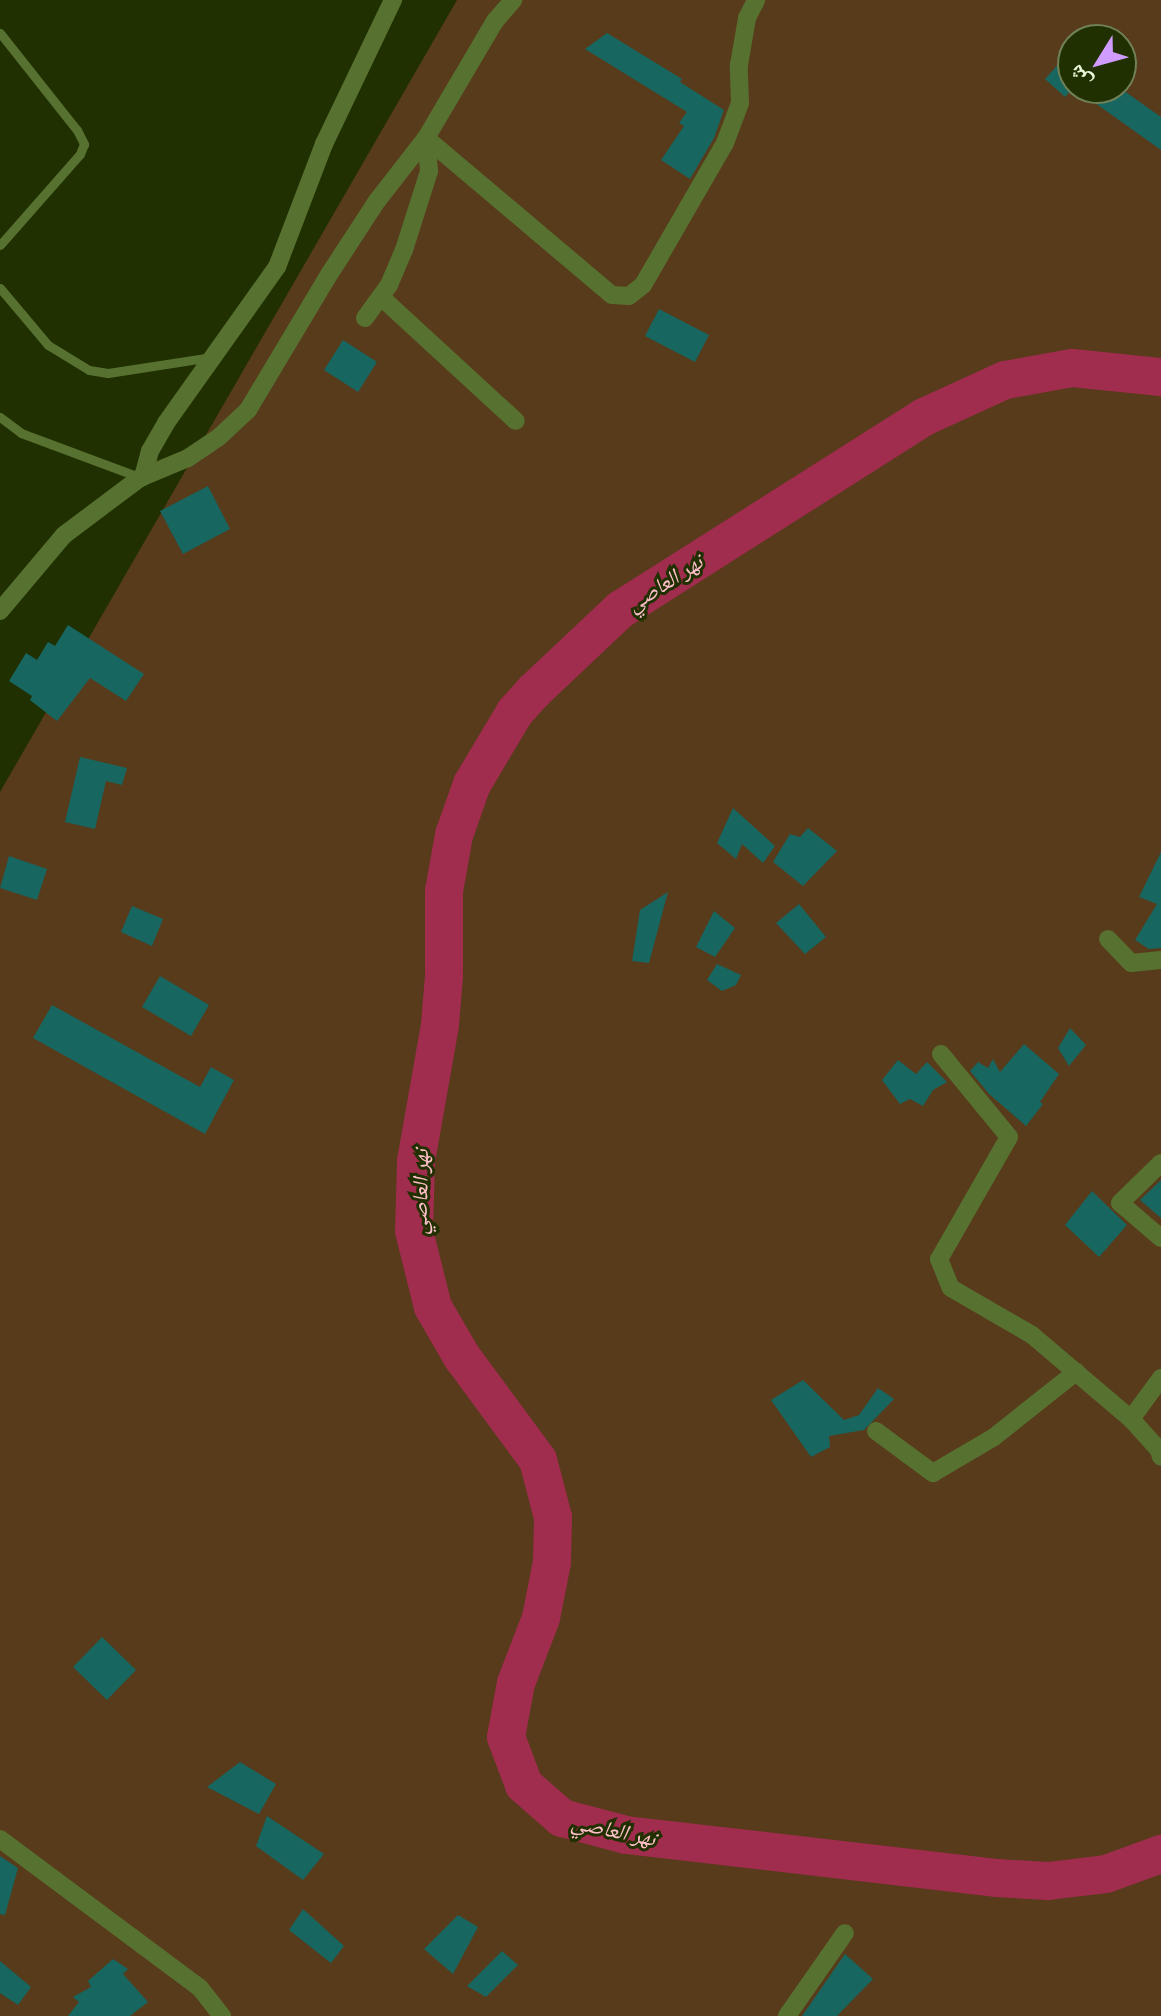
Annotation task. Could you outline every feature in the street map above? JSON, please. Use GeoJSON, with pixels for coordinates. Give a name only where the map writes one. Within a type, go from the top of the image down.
{"type":"FeatureCollection","features":[{"type":"Feature","properties":{"kind":"street"},"geometry":{"type":"LineString","coordinates":[[142,477],[150,451],[166,423],[277,267],[324,144],[393,0]]}},
{"type":"Feature","properties":{"kind":"street"},"geometry":{"type":"LineString","coordinates":[[0,611],[64,535],[142,477],[188,458],[218,438],[248,410],[299,321],[377,201],[426,138],[495,21],[513,0]]}},
{"type":"Feature","properties":{"kind":"street"},"geometry":{"type":"LineString","coordinates":[[426,138],[612,295],[629,296],[643,285],[725,143],[740,103],[739,65],[747,18],[756,0]]}},
{"type":"Feature","properties":{"kind":"street"},"geometry":{"type":"LineString","coordinates":[[365,318],[381,297],[404,250],[429,171],[426,138]]}},
{"type":"Feature","properties":{"kind":"street"},"geometry":{"type":"LineString","coordinates":[[381,297],[516,421]]}},
{"type":"Feature","properties":{"kind":"street"},"geometry":{"type":"LineString","coordinates":[[1108,939],[1131,963],[1161,960]]}},
{"type":"Feature","properties":{"kind":"street"},"geometry":{"type":"LineString","coordinates":[[941,1054],[1009,1137],[939,1259],[951,1288],[1032,1335],[1131,1419],[1159,1450],[1161,1457]]}},
{"type":"Feature","properties":{"kind":"street"},"geometry":{"type":"LineString","coordinates":[[1161,1163],[1120,1203],[1161,1238]]}},
{"type":"Feature","properties":{"kind":"street"},"geometry":{"type":"LineString","coordinates":[[876,1431],[933,1473],[994,1437],[1076,1372]]}},
{"type":"Feature","properties":{"kind":"street"},"geometry":{"type":"LineString","coordinates":[[1131,1419],[1161,1378]]}},
{"type":"Feature","properties":{"kind":"street"},"geometry":{"type":"LineString","coordinates":[[0,1839],[200,1988],[222,2016]]}},
{"type":"Feature","properties":{"kind":"street"},"geometry":{"type":"LineString","coordinates":[[787,2016],[845,1933]]}},
{"type":"Feature","properties":{"kind":"lane"},"geometry":{"type":"LineString","coordinates":[[0,33],[77,130],[84,144],[80,154],[0,245]]}},
{"type":"Feature","properties":{"kind":"lane"},"geometry":{"type":"LineString","coordinates":[[0,288],[48,345],[89,370],[108,373],[214,356]]}},
{"type":"Feature","properties":{"kind":"lane"},"geometry":{"type":"LineString","coordinates":[[0,417],[21,433],[142,477]]}},
{"type":"Feature","properties":{"kind":"shaded area"},"geometry":{"type":"Polygon","coordinates":[[[457,0],[1161,0],[1161,2016],[0,2016],[0,792],[457,0]]]}},
{"type":"Feature","properties":{"kind":"building"},"geometry":{"type":"Polygon","coordinates":[[[607,33],[682,79],[680,82],[724,110],[714,138],[690,179],[661,160],[684,126],[679,123],[687,112],[585,49],[607,33]]]}},
{"type":"Feature","properties":{"kind":"building"},"geometry":{"type":"Polygon","coordinates":[[[1057,66],[1057,90],[1045,79],[1057,66]]]}},
{"type":"Feature","properties":{"kind":"building"},"geometry":{"type":"Polygon","coordinates":[[[1137,100],[1161,117],[1161,150],[1096,104],[1137,104],[1137,100]]]}},
{"type":"Feature","properties":{"kind":"building"},"geometry":{"type":"Polygon","coordinates":[[[659,309],[709,335],[695,362],[645,336],[659,309]]]}},
{"type":"Feature","properties":{"kind":"building"},"geometry":{"type":"Polygon","coordinates":[[[343,340],[377,362],[358,392],[324,370],[343,340]]]}},
{"type":"Feature","properties":{"kind":"building"},"geometry":{"type":"Polygon","coordinates":[[[208,486],[230,529],[183,554],[160,511],[208,486]]]}},
{"type":"Feature","properties":{"kind":"building"},"geometry":{"type":"Polygon","coordinates":[[[68,625],[144,674],[126,701],[90,678],[57,721],[30,700],[32,696],[9,681],[26,653],[37,660],[48,642],[55,646],[68,625]]]}},
{"type":"Feature","properties":{"kind":"building"},"geometry":{"type":"Polygon","coordinates":[[[80,757],[127,768],[122,785],[106,781],[95,829],[65,822],[80,757]]]}},
{"type":"Feature","properties":{"kind":"building"},"geometry":{"type":"Polygon","coordinates":[[[733,808],[775,846],[763,863],[742,844],[736,859],[717,843],[733,808]]]}},
{"type":"Feature","properties":{"kind":"building"},"geometry":{"type":"Polygon","coordinates":[[[808,828],[837,851],[803,886],[773,862],[790,834],[800,837],[808,828]]]}},
{"type":"Feature","properties":{"kind":"building"},"geometry":{"type":"Polygon","coordinates":[[[1161,852],[1161,948],[1149,949],[1135,940],[1157,904],[1139,897],[1161,852]]]}},
{"type":"Feature","properties":{"kind":"building"},"geometry":{"type":"Polygon","coordinates":[[[9,856],[47,869],[37,900],[0,888],[9,856]]]}},
{"type":"Feature","properties":{"kind":"building"},"geometry":{"type":"Polygon","coordinates":[[[668,892],[649,963],[632,961],[640,910],[668,892]]]}},
{"type":"Feature","properties":{"kind":"building"},"geometry":{"type":"Polygon","coordinates":[[[799,904],[826,937],[805,954],[776,923],[799,904]]]}},
{"type":"Feature","properties":{"kind":"building"},"geometry":{"type":"Polygon","coordinates":[[[132,906],[163,919],[152,946],[121,932],[132,906]]]}},
{"type":"Feature","properties":{"kind":"building"},"geometry":{"type":"Polygon","coordinates":[[[714,911],[735,928],[715,957],[696,947],[714,911]]]}},
{"type":"Feature","properties":{"kind":"building"},"geometry":{"type":"Polygon","coordinates":[[[717,964],[741,975],[736,985],[722,991],[707,980],[717,964]]]}},
{"type":"Feature","properties":{"kind":"building"},"geometry":{"type":"Polygon","coordinates":[[[160,976],[209,1005],[191,1036],[142,1007],[160,976]]]}},
{"type":"Feature","properties":{"kind":"building"},"geometry":{"type":"Polygon","coordinates":[[[52,1005],[200,1087],[211,1067],[234,1080],[205,1134],[33,1038],[52,1005]]]}},
{"type":"Feature","properties":{"kind":"building"},"geometry":{"type":"Polygon","coordinates":[[[1070,1028],[1086,1045],[1069,1066],[1058,1048],[1070,1028]]]}},
{"type":"Feature","properties":{"kind":"building"},"geometry":{"type":"Polygon","coordinates":[[[1024,1044],[1059,1074],[1040,1102],[1043,1104],[1026,1126],[989,1094],[970,1071],[978,1062],[988,1068],[993,1059],[1000,1072],[1024,1044]]]}},
{"type":"Feature","properties":{"kind":"building"},"geometry":{"type":"Polygon","coordinates":[[[898,1060],[916,1074],[927,1062],[947,1082],[933,1090],[923,1106],[910,1099],[900,1104],[882,1080],[898,1060]]]}},
{"type":"Feature","properties":{"kind":"building"},"geometry":{"type":"Polygon","coordinates":[[[1161,1180],[1161,1218],[1140,1200],[1161,1180]]]}},
{"type":"Feature","properties":{"kind":"building"},"geometry":{"type":"Polygon","coordinates":[[[1092,1191],[1127,1225],[1099,1257],[1065,1225],[1092,1191]]]}},
{"type":"Feature","properties":{"kind":"building"},"geometry":{"type":"Polygon","coordinates":[[[803,1380],[844,1420],[859,1415],[878,1388],[894,1399],[864,1430],[829,1436],[830,1447],[811,1457],[771,1400],[803,1380]]]}},
{"type":"Feature","properties":{"kind":"building"},"geometry":{"type":"Polygon","coordinates":[[[102,1637],[136,1670],[107,1700],[73,1667],[102,1637]]]}},
{"type":"Feature","properties":{"kind":"building"},"geometry":{"type":"Polygon","coordinates":[[[240,1762],[276,1784],[259,1814],[207,1787],[240,1762]]]}},
{"type":"Feature","properties":{"kind":"building"},"geometry":{"type":"Polygon","coordinates":[[[267,1816],[324,1854],[303,1880],[256,1846],[267,1816]]]}},
{"type":"Feature","properties":{"kind":"building"},"geometry":{"type":"Polygon","coordinates":[[[0,1856],[18,1868],[5,1915],[0,1914],[0,1856]]]}},
{"type":"Feature","properties":{"kind":"building"},"geometry":{"type":"Polygon","coordinates":[[[303,1909],[344,1946],[331,1963],[289,1930],[303,1909]]]}},
{"type":"Feature","properties":{"kind":"building"},"geometry":{"type":"Polygon","coordinates":[[[458,1915],[478,1927],[453,1974],[424,1949],[458,1915]]]}},
{"type":"Feature","properties":{"kind":"building"},"geometry":{"type":"Polygon","coordinates":[[[502,1951],[518,1965],[486,1997],[467,1986],[502,1951]]]}},
{"type":"Feature","properties":{"kind":"building"},"geometry":{"type":"Polygon","coordinates":[[[845,1954],[873,1979],[837,2016],[802,2016],[845,1954]]]}},
{"type":"Feature","properties":{"kind":"building"},"geometry":{"type":"Polygon","coordinates":[[[113,1959],[128,1969],[123,1974],[148,2002],[130,2016],[68,2016],[79,2002],[73,1997],[91,1987],[88,1981],[113,1959]]]}},
{"type":"Feature","properties":{"kind":"building"},"geometry":{"type":"Polygon","coordinates":[[[0,1961],[31,1987],[18,2005],[0,1993],[0,1961]]]}},
{"type":"Feature","properties":{"kind":"waterway","name":"نهر العاصي"},"geometry":{"type":"LineString","coordinates":[[1161,377],[1072,368],[1005,380],[924,417],[621,609],[515,712],[472,784],[454,835],[444,891],[444,976],[440,1025],[416,1161],[414,1231],[433,1307],[462,1357],[538,1460],[553,1517],[552,1562],[541,1618],[516,1683],[506,1737],[524,1785],[562,1818],[626,1835],[996,1878],[1048,1881],[1106,1874],[1161,1854]]}}]}
